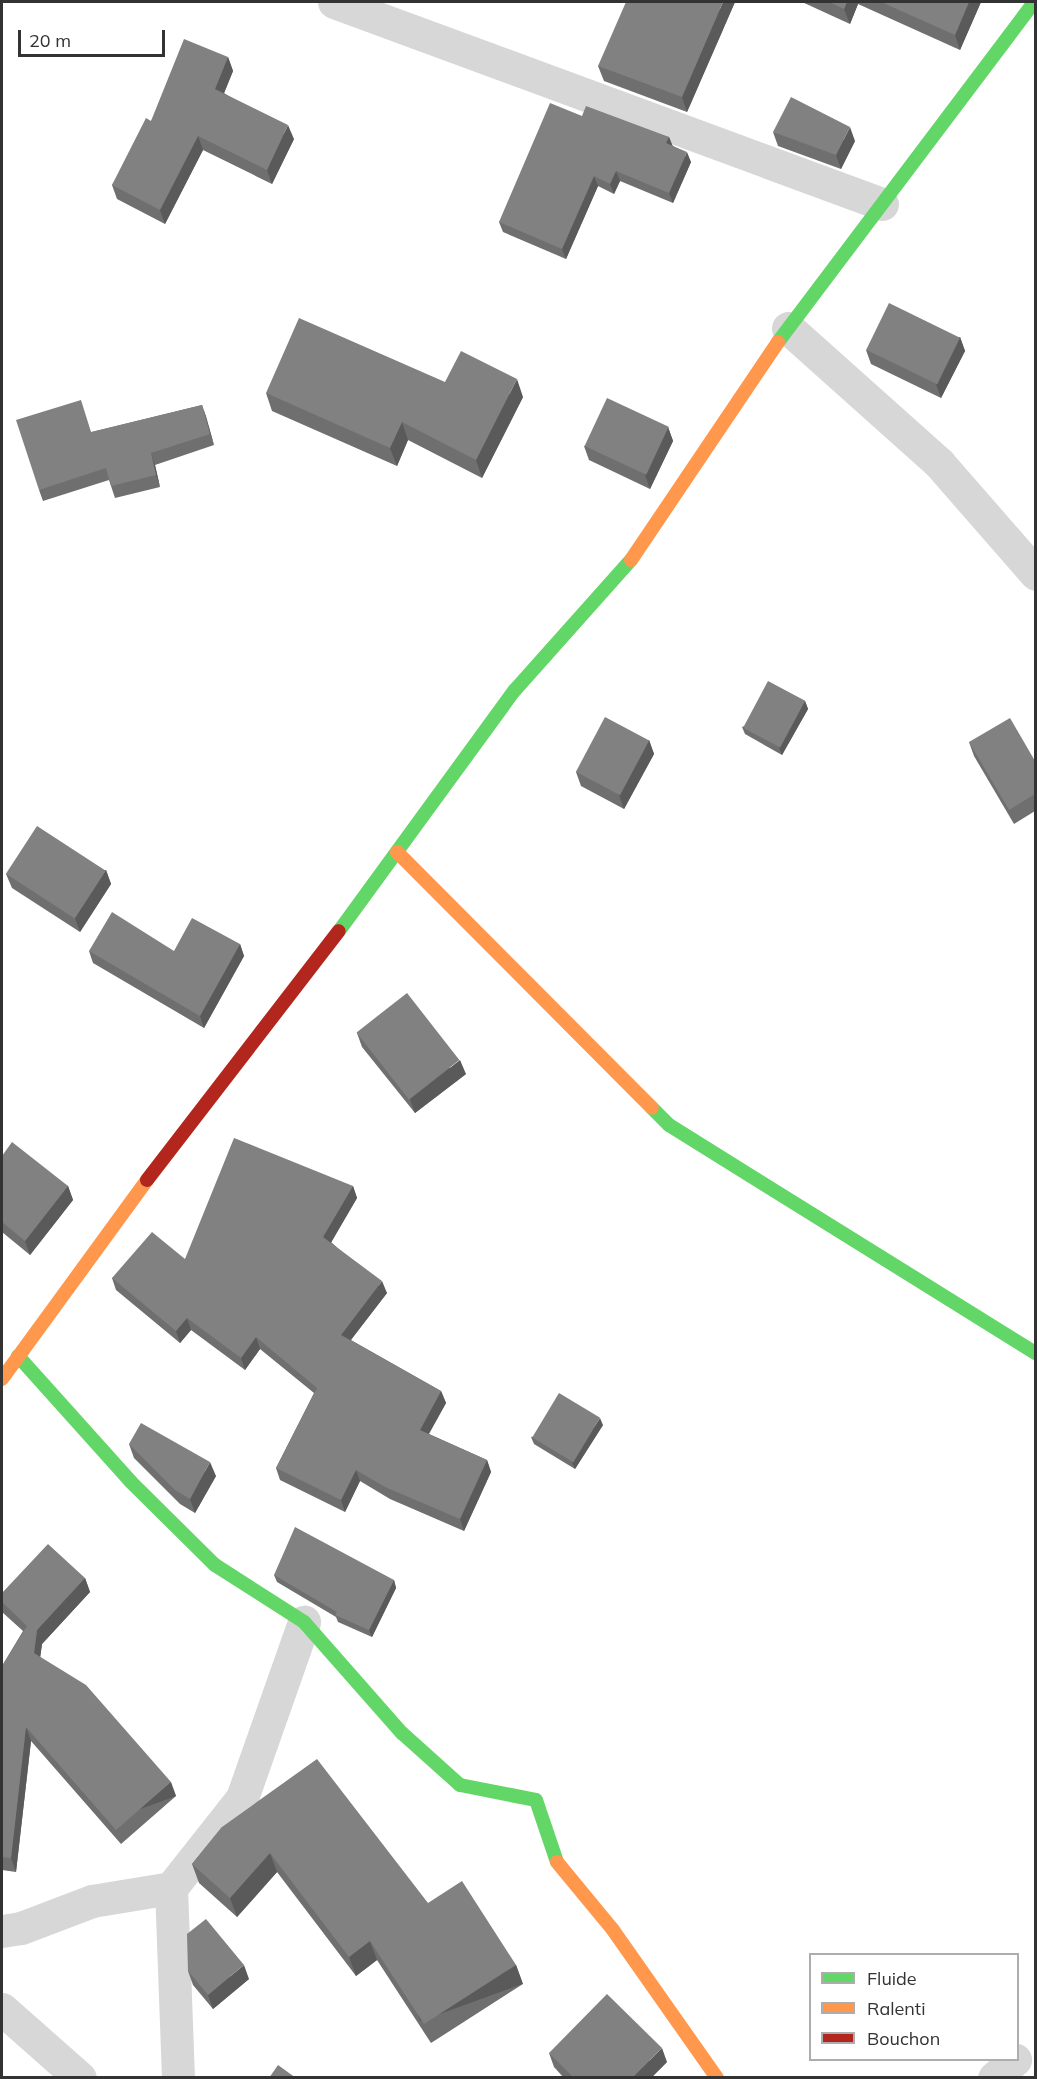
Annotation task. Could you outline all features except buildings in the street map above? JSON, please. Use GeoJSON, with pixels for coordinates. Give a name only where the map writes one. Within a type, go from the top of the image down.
{"type":"FeatureCollection","features":[{"type":"Feature","properties":{"kind":"street"},"geometry":{"type":"LineString","coordinates":[[334,2],[882,204]]}},
{"type":"Feature","properties":{"kind":"street"},"geometry":{"type":"LineString","coordinates":[[2,1379],[109,1229],[338,933],[515,690],[630,561],[788,328],[1034,2]]}},
{"type":"Feature","properties":{"kind":"street"},"geometry":{"type":"LineString","coordinates":[[788,328],[939,463],[1035,574]]}},
{"type":"Feature","properties":{"kind":"street"},"geometry":{"type":"LineString","coordinates":[[397,852],[669,1125],[1035,1353]]}},
{"type":"Feature","properties":{"kind":"street"},"geometry":{"type":"LineString","coordinates":[[18,1356],[131,1482],[215,1565],[304,1622],[402,1732],[460,1785],[536,1800],[557,1863],[614,1930],[717,2078]]}},
{"type":"Feature","properties":{"kind":"street"},"geometry":{"type":"LineString","coordinates":[[178,2078],[171,1888],[242,1798],[304,1622]]}},
{"type":"Feature","properties":{"kind":"street"},"geometry":{"type":"LineString","coordinates":[[2,1931],[21,1928],[92,1901],[171,1888]]}},
{"type":"Feature","properties":{"kind":"street"},"geometry":{"type":"LineString","coordinates":[[2,2009],[80,2078]]}},
{"type":"Feature","properties":{"kind":"street"},"geometry":{"type":"LineString","coordinates":[[1019,2055],[1035,2042]]}},
{"type":"Feature","properties":{"kind":"street"},"geometry":{"type":"LineString","coordinates":[[994,2078],[1013,2061]]}},
{"type":"Feature","properties":{"kind":"traffic: fast"},"geometry":{"type":"LineString","coordinates":[[778,342],[1034,2]]}},
{"type":"Feature","properties":{"kind":"traffic: fast"},"geometry":{"type":"LineString","coordinates":[[339,931],[515,690],[631,560]]}},
{"type":"Feature","properties":{"kind":"traffic: fast"},"geometry":{"type":"LineString","coordinates":[[652,1108],[669,1125],[1036,1353]]}},
{"type":"Feature","properties":{"kind":"traffic: fast"},"geometry":{"type":"LineString","coordinates":[[18,1356],[131,1482],[215,1565],[304,1622],[402,1733],[460,1785],[536,1800],[557,1862]]}},
{"type":"Feature","properties":{"kind":"traffic: slow"},"geometry":{"type":"LineString","coordinates":[[631,560],[778,342]]}},
{"type":"Feature","properties":{"kind":"traffic: slow"},"geometry":{"type":"LineString","coordinates":[[397,852],[652,1108]]}},
{"type":"Feature","properties":{"kind":"traffic: slow"},"geometry":{"type":"LineString","coordinates":[[2,1379],[147,1180]]}},
{"type":"Feature","properties":{"kind":"traffic: slow"},"geometry":{"type":"LineString","coordinates":[[557,1862],[613,1930],[717,2078]]}},
{"type":"Feature","properties":{"kind":"traffic: jam"},"geometry":{"type":"LineString","coordinates":[[147,1180],[339,931]]}}]}
